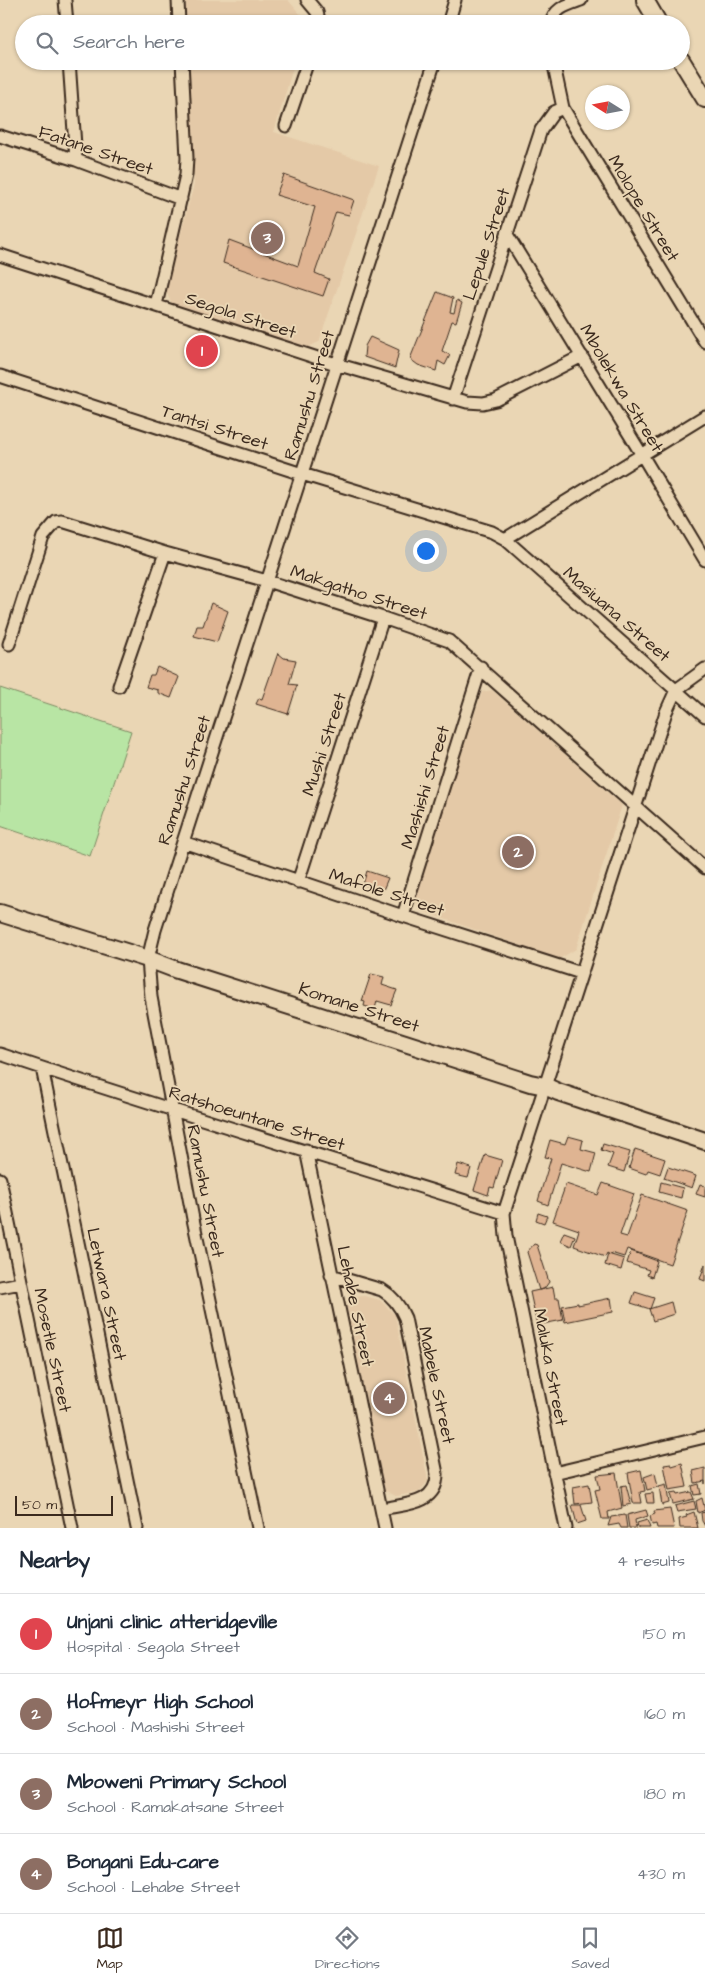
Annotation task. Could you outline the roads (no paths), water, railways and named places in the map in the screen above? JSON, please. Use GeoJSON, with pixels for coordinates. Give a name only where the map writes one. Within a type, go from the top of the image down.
{"type":"FeatureCollection","features":[{"type":"Feature","properties":{"kind":"street"},"geometry":{"type":"LineString","coordinates":[[65,0],[66,15]]}},
{"type":"Feature","properties":{"kind":"street"},"geometry":{"type":"LineString","coordinates":[[178,0],[179,15]]}},
{"type":"Feature","properties":{"kind":"street"},"geometry":{"type":"LineString","coordinates":[[308,0],[318,15]]}},
{"type":"Feature","properties":{"kind":"street"},"geometry":{"type":"LineString","coordinates":[[451,15],[456,0]]}},
{"type":"Feature","properties":{"kind":"street"},"geometry":{"type":"LineString","coordinates":[[553,15],[557,10],[581,0]]}},
{"type":"Feature","properties":{"kind":"street"},"geometry":{"type":"LineString","coordinates":[[645,0],[654,15]]}},
{"type":"Feature","properties":{"kind":"street"},"geometry":{"type":"LineString","coordinates":[[70,70],[76,160]]}},
{"type":"Feature","properties":{"kind":"street"},"geometry":{"type":"LineString","coordinates":[[156,305],[181,199],[187,158],[182,70]]}},
{"type":"Feature","properties":{"kind":"street"},"geometry":{"type":"LineString","coordinates":[[286,126],[305,70]]}},
{"type":"Feature","properties":{"kind":"street","name":"Ramushu Street"},"geometry":{"type":"LineString","coordinates":[[258,1528],[193,1219],[153,1014],[148,959],[155,930],[336,364],[433,70]]}},
{"type":"Feature","properties":{"kind":"street","name":"Molope Street"},"geometry":{"type":"LineString","coordinates":[[555,70],[563,108],[705,342]]}},
{"type":"Feature","properties":{"kind":"street"},"geometry":{"type":"LineString","coordinates":[[687,70],[705,99]]}},
{"type":"Feature","properties":{"kind":"street","name":"Lepule Street"},"geometry":{"type":"LineString","coordinates":[[453,399],[542,130],[554,112],[563,108]]}},
{"type":"Feature","properties":{"kind":"street","name":"Fatane Street"},"geometry":{"type":"LineString","coordinates":[[0,136],[76,160],[181,199]]}},
{"type":"Feature","properties":{"kind":"street","name":"Mbolekwa Street"},"geometry":{"type":"LineString","coordinates":[[508,236],[705,560]]}},
{"type":"Feature","properties":{"kind":"street","name":"Segola Street"},"geometry":{"type":"LineString","coordinates":[[0,255],[336,364],[453,399],[483,402],[496,400],[582,356]]}},
{"type":"Feature","properties":{"kind":"street","name":"Tantsi Street"},"geometry":{"type":"LineString","coordinates":[[0,376],[302,474],[462,522],[505,539]]}},
{"type":"Feature","properties":{"kind":"street"},"geometry":{"type":"LineString","coordinates":[[505,539],[705,416]]}},
{"type":"Feature","properties":{"kind":"street","name":"Makgatho Street"},"geometry":{"type":"LineString","coordinates":[[9,644],[42,537],[56,522],[70,522],[165,553],[267,581],[383,618],[449,641],[481,667],[705,868]]}},
{"type":"Feature","properties":{"kind":"street","name":"Masiuana Street"},"geometry":{"type":"LineString","coordinates":[[505,539],[705,716]]}},
{"type":"Feature","properties":{"kind":"street"},"geometry":{"type":"LineString","coordinates":[[119,686],[165,553]]}},
{"type":"Feature","properties":{"kind":"street","name":"Mushi Street"},"geometry":{"type":"LineString","coordinates":[[298,882],[383,618]]}},
{"type":"Feature","properties":{"kind":"street","name":"Mashishi Street"},"geometry":{"type":"LineString","coordinates":[[403,916],[481,667]]}},
{"type":"Feature","properties":{"kind":"street"},"geometry":{"type":"LineString","coordinates":[[504,1213],[657,737],[676,690],[705,669]]}},
{"type":"Feature","properties":{"kind":"street","name":"Mafole Street"},"geometry":{"type":"LineString","coordinates":[[183,842],[298,882],[581,973]]}},
{"type":"Feature","properties":{"kind":"street","name":"Komane Street"},"geometry":{"type":"LineString","coordinates":[[0,913],[530,1083],[545,1086],[705,1141]]}},
{"type":"Feature","properties":{"kind":"street","name":"Ratshoeuntane Street"},"geometry":{"type":"LineString","coordinates":[[0,1054],[172,1111],[306,1150],[504,1213]]}},
{"type":"Feature","properties":{"kind":"street","name":"Letwara Street"},"geometry":{"type":"LineString","coordinates":[[42,1068],[138,1528]]}},
{"type":"Feature","properties":{"kind":"street","name":"Lehabe Street"},"geometry":{"type":"LineString","coordinates":[[306,1150],[385,1528]]}},
{"type":"Feature","properties":{"kind":"street","name":"Mosetle Street"},"geometry":{"type":"LineString","coordinates":[[0,1179],[72,1528]]}},
{"type":"Feature","properties":{"kind":"street","name":"Maluka Street"},"geometry":{"type":"LineString","coordinates":[[504,1213],[506,1236],[566,1528]]}},
{"type":"Feature","properties":{"kind":"street","name":"Mabele Street"},"geometry":{"type":"LineString","coordinates":[[331,1275],[375,1288],[390,1295],[401,1309],[407,1328],[437,1474],[437,1482],[430,1496],[423,1500],[381,1509]]}},
{"type":"Feature","properties":{"kind":"street"},"geometry":{"type":"LineString","coordinates":[[0,1287],[20,1283]]}},
{"type":"Feature","properties":{"kind":"street"},"geometry":{"type":"LineString","coordinates":[[554,1473],[705,1437]]}},
{"type":"Feature","properties":{"kind":"place","name":"Mboweni Primary School"},"geometry":{"type":"Point","coordinates":[267,238]}},
{"type":"Feature","properties":{"kind":"place","name":"Unjani clinic atteridgeville"},"geometry":{"type":"Point","coordinates":[202,351]}},
{"type":"Feature","properties":{"kind":"place","name":"Hofmeyr High School"},"geometry":{"type":"Point","coordinates":[518,852]}},
{"type":"Feature","properties":{"kind":"place","name":"Bongani Edu-care"},"geometry":{"type":"Point","coordinates":[389,1398]}}]}
